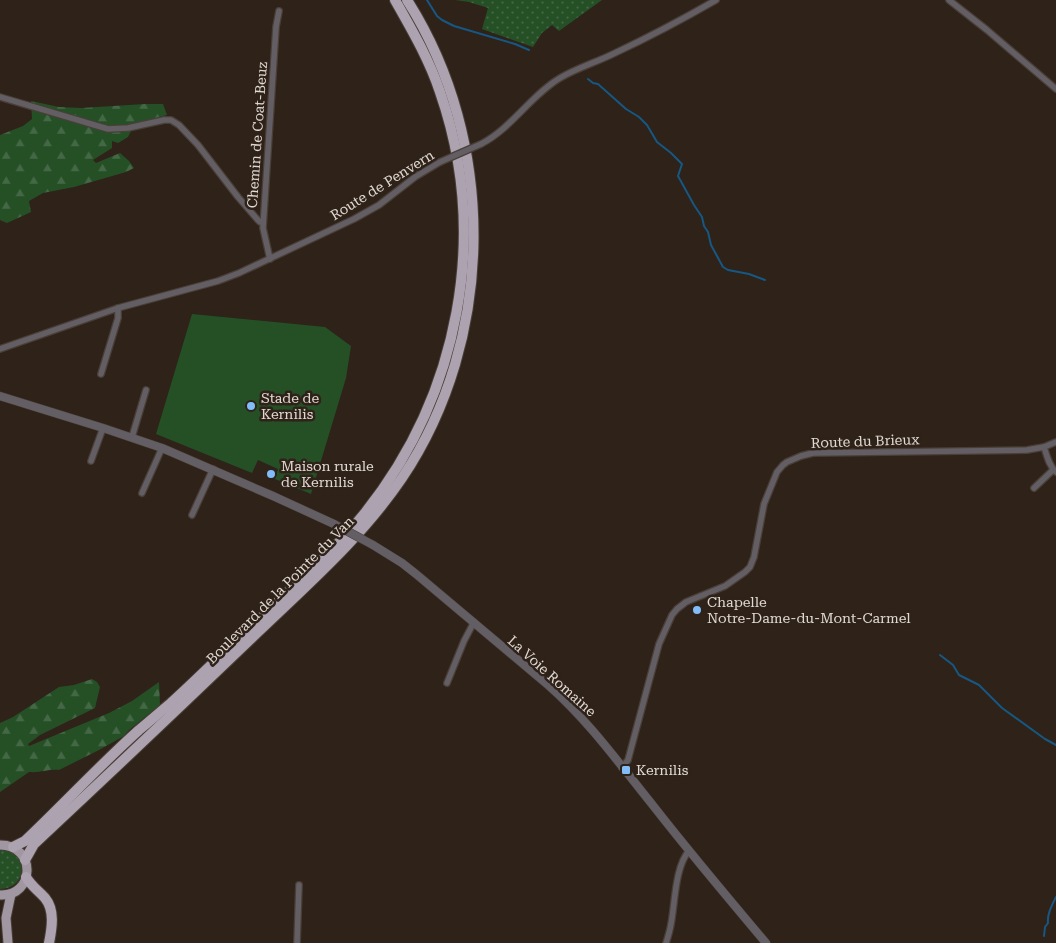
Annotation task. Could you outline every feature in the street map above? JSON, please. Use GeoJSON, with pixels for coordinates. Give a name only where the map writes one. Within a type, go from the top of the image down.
{"type":"FeatureCollection","features":[{"type":"Feature","properties":{"kind":"highway","name":"Boulevard de la Pointe du Van"},"geometry":{"type":"LineString","coordinates":[[13,847],[25,841],[35,832],[114,753],[179,695],[313,568],[364,513],[394,473],[415,436],[445,359],[457,314],[464,250],[464,214],[453,140],[439,89],[424,53],[395,0]]}},
{"type":"Feature","properties":{"kind":"highway","name":"Boulevard de la Pointe du Van"},"geometry":{"type":"LineString","coordinates":[[25,860],[34,844],[308,586],[355,538],[402,477],[432,422],[456,357],[467,313],[474,249],[473,208],[466,152],[455,107],[430,42],[406,0]]}},
{"type":"Feature","properties":{"kind":"highway"},"geometry":{"type":"LineString","coordinates":[[26,877],[33,888],[44,896],[50,909],[52,923],[49,943]]}},
{"type":"Feature","properties":{"kind":"main road"},"geometry":{"type":"LineString","coordinates":[[0,845],[13,847],[20,852],[27,868],[26,877],[20,887],[11,894],[0,895]]}},
{"type":"Feature","properties":{"kind":"main road"},"geometry":{"type":"LineString","coordinates":[[8,943],[6,918],[11,894]]}},
{"type":"Feature","properties":{"kind":"main road"},"geometry":{"type":"LineString","coordinates":[[0,901],[6,918]]}},
{"type":"Feature","properties":{"kind":"street","name":"Route de Penvern"},"geometry":{"type":"LineString","coordinates":[[0,349],[118,308],[218,281],[337,228],[366,213],[415,177],[440,162],[492,138],[540,92],[560,78],[615,53],[716,0]]}},
{"type":"Feature","properties":{"kind":"street"},"geometry":{"type":"LineString","coordinates":[[949,0],[988,30],[1056,89]]}},
{"type":"Feature","properties":{"kind":"street","name":"Chemin de Coat-Beuz"},"geometry":{"type":"LineString","coordinates":[[270,259],[263,223],[276,27],[279,11]]}},
{"type":"Feature","properties":{"kind":"street"},"geometry":{"type":"LineString","coordinates":[[0,97],[108,129],[128,128],[169,120],[178,125],[194,141],[252,214],[259,222],[263,223]]}},
{"type":"Feature","properties":{"kind":"street"},"geometry":{"type":"LineString","coordinates":[[102,374],[118,318],[118,308]]}},
{"type":"Feature","properties":{"kind":"street"},"geometry":{"type":"LineString","coordinates":[[132,437],[146,390]]}},
{"type":"Feature","properties":{"kind":"street"},"geometry":{"type":"LineString","coordinates":[[0,396],[132,437],[213,470],[192,515]]}},
{"type":"Feature","properties":{"kind":"street"},"geometry":{"type":"LineString","coordinates":[[91,461],[104,428]]}},
{"type":"Feature","properties":{"kind":"street","name":"Route du Brieux"},"geometry":{"type":"LineString","coordinates":[[622,768],[628,760],[659,644],[670,620],[677,609],[686,602],[732,582],[750,567],[757,548],[764,504],[774,478],[782,465],[801,456],[813,453],[1027,450],[1044,448],[1056,442]]}},
{"type":"Feature","properties":{"kind":"street"},"geometry":{"type":"LineString","coordinates":[[142,493],[162,448]]}},
{"type":"Feature","properties":{"kind":"street"},"geometry":{"type":"LineString","coordinates":[[1034,488],[1055,471],[1044,448]]}},
{"type":"Feature","properties":{"kind":"street","name":"La Voie Romaine"},"geometry":{"type":"LineString","coordinates":[[213,470],[259,494],[334,524],[373,545],[409,568],[474,622],[563,699],[595,732],[689,851],[766,943]]}},
{"type":"Feature","properties":{"kind":"street"},"geometry":{"type":"LineString","coordinates":[[447,683],[474,622]]}},
{"type":"Feature","properties":{"kind":"street"},"geometry":{"type":"LineString","coordinates":[[666,943],[671,925],[680,870],[689,851]]}},
{"type":"Feature","properties":{"kind":"street"},"geometry":{"type":"LineString","coordinates":[[297,943],[299,885]]}},
{"type":"Feature","properties":{"kind":"green space"},"geometry":{"type":"Polygon","coordinates":[[[455,0],[602,0],[559,31],[552,25],[542,33],[533,47],[482,29],[488,8],[455,0]]]}},
{"type":"Feature","properties":{"kind":"green space"},"geometry":{"type":"Polygon","coordinates":[[[31,101],[59,107],[81,108],[163,104],[167,115],[141,122],[132,129],[128,137],[118,143],[112,141],[112,148],[93,160],[96,163],[120,153],[134,168],[74,187],[43,193],[29,201],[31,212],[7,223],[0,220],[0,135],[23,126],[32,119],[31,101]]]}},
{"type":"Feature","properties":{"kind":"green space","name":"Stade de Kernilis"},"geometry":{"type":"Polygon","coordinates":[[[192,314],[325,327],[351,346],[346,378],[311,494],[275,479],[278,469],[258,460],[252,473],[156,434],[192,314]]]}},
{"type":"Feature","properties":{"kind":"green space"},"geometry":{"type":"Polygon","coordinates":[[[92,679],[100,687],[95,708],[40,735],[28,744],[29,746],[109,713],[132,701],[159,682],[160,705],[124,736],[99,750],[59,770],[29,772],[0,792],[0,723],[13,717],[59,687],[74,685],[92,679]]]}},
{"type":"Feature","properties":{"kind":"green space"},"geometry":{"type":"Polygon","coordinates":[[[0,850],[10,851],[16,856],[22,869],[16,883],[10,887],[0,889],[0,850]]]}},
{"type":"Feature","properties":{"kind":"waterway"},"geometry":{"type":"LineString","coordinates":[[427,0],[437,16],[454,26],[529,50]]}},
{"type":"Feature","properties":{"kind":"waterway"},"geometry":{"type":"LineString","coordinates":[[588,79],[598,84],[626,109],[639,117],[647,125],[657,142],[682,164],[678,176],[702,217],[711,245],[723,267],[765,280]]}},
{"type":"Feature","properties":{"kind":"waterway"},"geometry":{"type":"LineString","coordinates":[[940,655],[953,665],[959,675],[979,685],[1002,708],[1056,745]]}},
{"type":"Feature","properties":{"kind":"waterway"},"geometry":{"type":"LineString","coordinates":[[1044,936],[1051,906],[1056,897]]}},
{"type":"Feature","properties":{"kind":"place","name":"Stade de Kernilis"},"geometry":{"type":"Point","coordinates":[251,406]}},
{"type":"Feature","properties":{"kind":"place","name":"Maison rurale de Kernilis"},"geometry":{"type":"Point","coordinates":[271,474]}},
{"type":"Feature","properties":{"kind":"place","name":"Chapelle Notre-Dame-du-Mont-Carmel"},"geometry":{"type":"Point","coordinates":[697,610]}},
{"type":"Feature","properties":{"kind":"place","name":"Kernilis"},"geometry":{"type":"Point","coordinates":[626,770]}}]}
